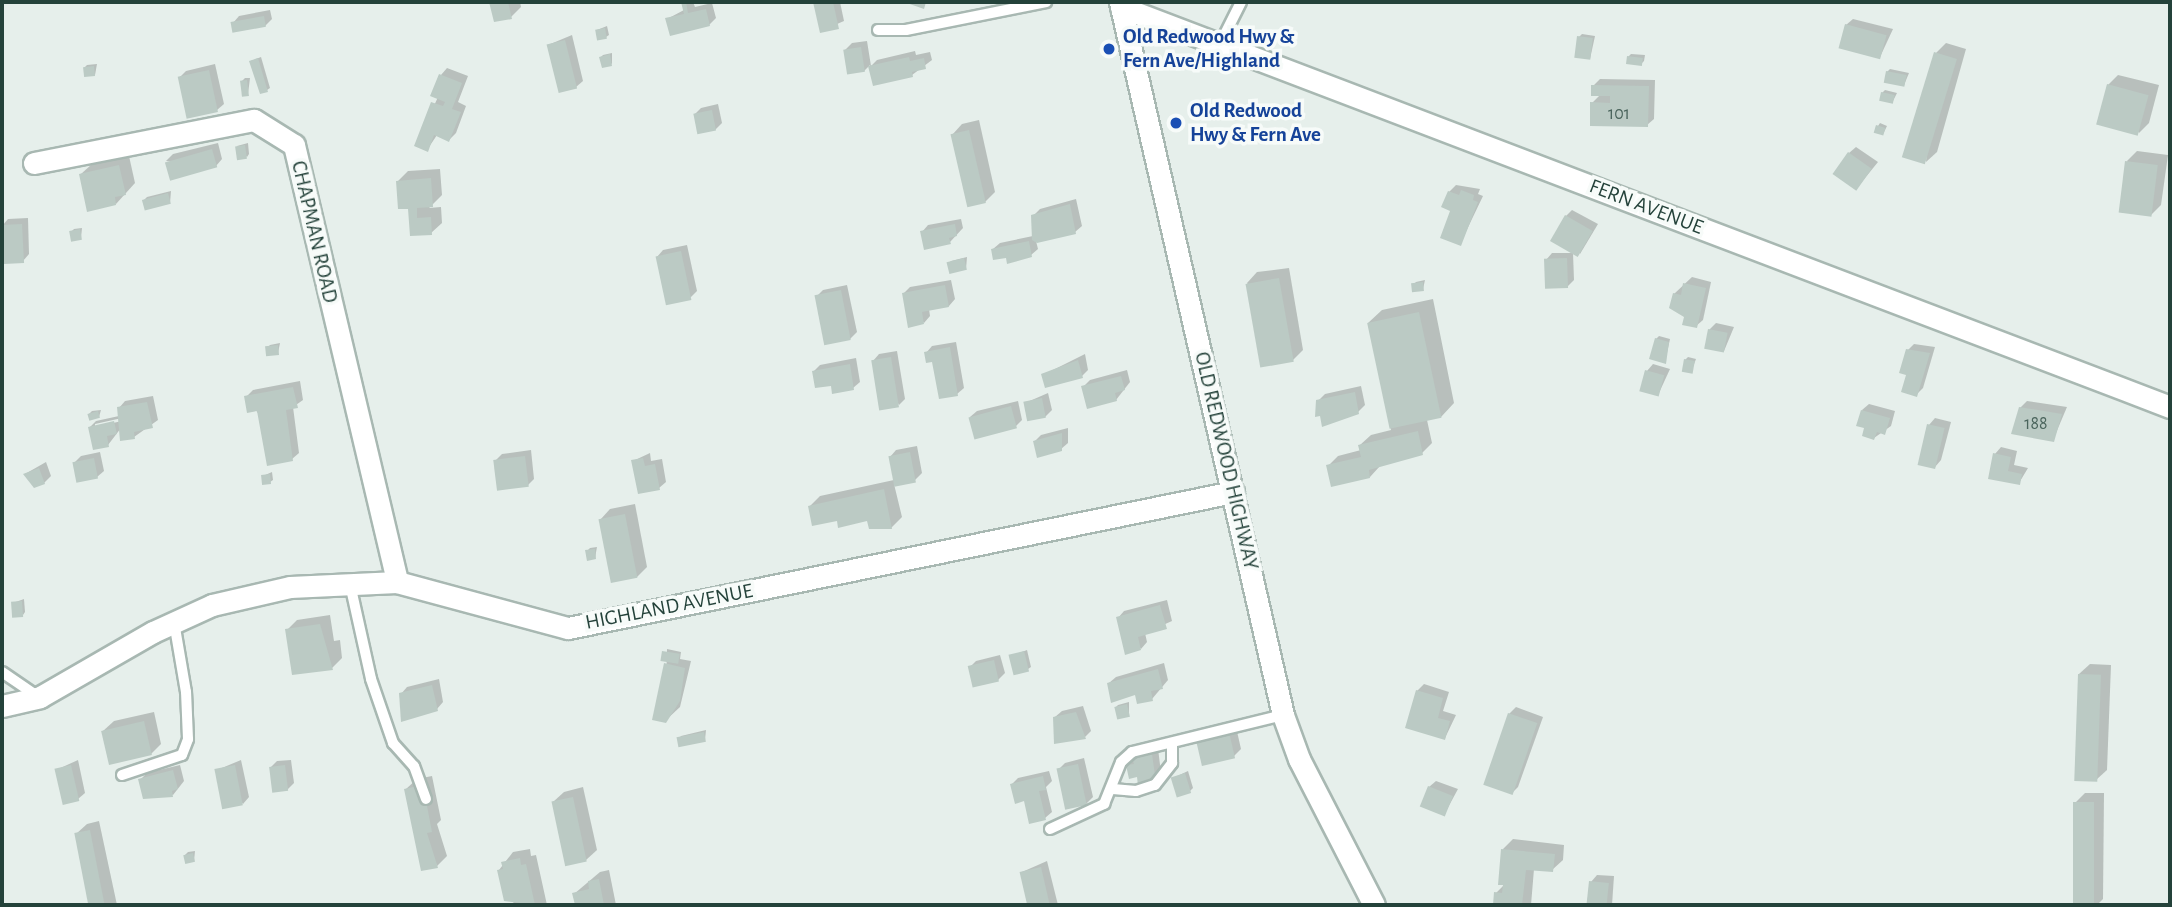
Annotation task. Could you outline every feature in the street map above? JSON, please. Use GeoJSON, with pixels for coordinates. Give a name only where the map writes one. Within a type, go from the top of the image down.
{"type":"FeatureCollection","features":[{"type":"Feature","properties":{"kind":"street","name":"FERN AVENUE"},"geometry":{"type":"LineString","coordinates":[[1121,4],[2170,407]]}},
{"type":"Feature","properties":{"kind":"street","name":"OLD REDWOOD HIGHWAY"},"geometry":{"type":"LineString","coordinates":[[1121,4],[1283,715],[1299,759],[1374,905]]}},
{"type":"Feature","properties":{"kind":"street","name":"CHAPMAN ROAD"},"geometry":{"type":"LineString","coordinates":[[34,163],[254,120],[294,145],[397,582]]}},
{"type":"Feature","properties":{"kind":"street","name":"HIGHLAND AVENUE"},"geometry":{"type":"LineString","coordinates":[[2,706],[40,697],[174,622],[212,604],[290,587],[397,582],[568,628],[1233,492]]}},
{"type":"Feature","properties":{"kind":"lane"},"geometry":{"type":"LineString","coordinates":[[878,30],[906,30],[1046,2]]}},
{"type":"Feature","properties":{"kind":"lane"},"geometry":{"type":"LineString","coordinates":[[1220,44],[1241,2]]}},
{"type":"Feature","properties":{"kind":"lane"},"geometry":{"type":"LineString","coordinates":[[350,584],[371,679],[393,743],[414,766],[426,799]]}},
{"type":"Feature","properties":{"kind":"lane"},"geometry":{"type":"LineString","coordinates":[[122,775],[182,755],[188,738],[186,692],[174,622]]}},
{"type":"Feature","properties":{"kind":"lane"},"geometry":{"type":"LineString","coordinates":[[2,672],[40,697]]}},
{"type":"Feature","properties":{"kind":"lane"},"geometry":{"type":"LineString","coordinates":[[1050,829],[1104,804],[1113,789],[1121,762],[1132,752],[1283,715]]}},
{"type":"Feature","properties":{"kind":"lane"},"geometry":{"type":"LineString","coordinates":[[1113,789],[1136,790],[1156,785],[1172,763],[1172,743]]}},
{"type":"Feature","properties":{"kind":"building"},"geometry":{"type":"Polygon","coordinates":[[[489,2],[508,2],[512,19],[494,22],[489,2]]]}},
{"type":"Feature","properties":{"kind":"building"},"geometry":{"type":"Polygon","coordinates":[[[681,2],[686,2],[688,13],[706,9],[710,26],[670,36],[665,18],[684,14],[681,2]]]}},
{"type":"Feature","properties":{"kind":"building"},"geometry":{"type":"Polygon","coordinates":[[[813,2],[833,2],[839,29],[820,33],[813,2]]]}},
{"type":"Feature","properties":{"kind":"building"},"geometry":{"type":"Polygon","coordinates":[[[904,2],[926,2],[924,9],[904,2]]]}},
{"type":"Feature","properties":{"kind":"building"},"geometry":{"type":"Polygon","coordinates":[[[264,16],[266,27],[232,33],[231,22],[264,16]]]}},
{"type":"Feature","properties":{"kind":"building"},"geometry":{"type":"Polygon","coordinates":[[[1845,24],[1887,35],[1880,59],[1839,48],[1845,24]]]}},
{"type":"Feature","properties":{"kind":"building"},"geometry":{"type":"Polygon","coordinates":[[[605,28],[607,39],[597,41],[595,30],[605,28]]]}},
{"type":"Feature","properties":{"kind":"building"},"geometry":{"type":"Polygon","coordinates":[[[1577,36],[1593,38],[1590,60],[1574,58],[1577,36]]]}},
{"type":"Feature","properties":{"kind":"building"},"geometry":{"type":"Polygon","coordinates":[[[565,40],[577,89],[559,93],[547,45],[565,40]]]}},
{"type":"Feature","properties":{"kind":"building"},"geometry":{"type":"Polygon","coordinates":[[[861,47],[865,72],[847,75],[843,50],[861,47]]]}},
{"type":"Feature","properties":{"kind":"building"},"geometry":{"type":"Polygon","coordinates":[[[1934,52],[1957,59],[1925,164],[1902,157],[1934,52]]]}},
{"type":"Feature","properties":{"kind":"building"},"geometry":{"type":"Polygon","coordinates":[[[610,54],[612,66],[602,68],[599,57],[610,54]]]}},
{"type":"Feature","properties":{"kind":"building"},"geometry":{"type":"Polygon","coordinates":[[[1627,56],[1643,58],[1642,66],[1626,64],[1627,56]]]}},
{"type":"Feature","properties":{"kind":"building"},"geometry":{"type":"Polygon","coordinates":[[[909,57],[910,61],[924,58],[926,69],[912,72],[913,77],[873,86],[868,66],[909,57]]]}},
{"type":"Feature","properties":{"kind":"building"},"geometry":{"type":"Polygon","coordinates":[[[258,58],[268,92],[260,94],[249,61],[258,58]]]}},
{"type":"Feature","properties":{"kind":"building"},"geometry":{"type":"Polygon","coordinates":[[[94,66],[95,76],[84,77],[83,67],[94,66]]]}},
{"type":"Feature","properties":{"kind":"building"},"geometry":{"type":"Polygon","coordinates":[[[209,70],[218,112],[187,119],[178,77],[209,70]]]}},
{"type":"Feature","properties":{"kind":"building"},"geometry":{"type":"Polygon","coordinates":[[[1886,71],[1907,75],[1904,87],[1884,83],[1886,71]]]}},
{"type":"Feature","properties":{"kind":"building"},"geometry":{"type":"Polygon","coordinates":[[[439,74],[462,83],[452,109],[461,112],[449,142],[434,135],[428,152],[414,146],[431,102],[443,106],[445,102],[430,96],[439,74]]]}},
{"type":"Feature","properties":{"kind":"building"},"geometry":{"type":"Polygon","coordinates":[[[247,80],[249,96],[242,97],[240,81],[247,80]]]}},
{"type":"Feature","properties":{"kind":"building"},"geometry":{"type":"Polygon","coordinates":[[[2107,84],[2149,95],[2138,136],[2096,125],[2107,84]]]}},
{"type":"Feature","properties":{"kind":"building"},"geometry":{"type":"Polygon","coordinates":[[[1591,85],[1649,86],[1648,127],[1590,126],[1590,102],[1610,103],[1610,96],[1591,96],[1591,85]]]}},
{"type":"Feature","properties":{"kind":"building"},"geometry":{"type":"Polygon","coordinates":[[[1881,92],[1895,95],[1893,104],[1879,101],[1881,92]]]}},
{"type":"Feature","properties":{"kind":"building"},"geometry":{"type":"Polygon","coordinates":[[[712,110],[716,131],[697,134],[693,114],[712,110]]]}},
{"type":"Feature","properties":{"kind":"building"},"geometry":{"type":"Polygon","coordinates":[[[1876,125],[1886,128],[1883,136],[1874,133],[1876,125]]]}},
{"type":"Feature","properties":{"kind":"building"},"geometry":{"type":"Polygon","coordinates":[[[969,130],[986,203],[967,207],[950,134],[969,130]]]}},
{"type":"Feature","properties":{"kind":"building"},"geometry":{"type":"Polygon","coordinates":[[[245,145],[247,159],[237,160],[235,146],[245,145]]]}},
{"type":"Feature","properties":{"kind":"building"},"geometry":{"type":"Polygon","coordinates":[[[212,149],[217,167],[170,181],[165,163],[212,149]]]}},
{"type":"Feature","properties":{"kind":"building"},"geometry":{"type":"Polygon","coordinates":[[[1848,152],[1872,169],[1856,191],[1833,174],[1848,152]]]}},
{"type":"Feature","properties":{"kind":"building"},"geometry":{"type":"Polygon","coordinates":[[[2125,161],[2158,165],[2151,217],[2119,213],[2125,161]]]}},
{"type":"Feature","properties":{"kind":"building"},"geometry":{"type":"Polygon","coordinates":[[[119,165],[126,195],[115,197],[116,205],[87,212],[79,174],[119,165]]]}},
{"type":"Feature","properties":{"kind":"building"},"geometry":{"type":"Polygon","coordinates":[[[431,178],[433,207],[417,208],[417,218],[431,217],[432,235],[410,236],[408,209],[398,209],[396,181],[431,178]]]}},
{"type":"Feature","properties":{"kind":"building"},"geometry":{"type":"Polygon","coordinates":[[[1461,190],[1474,195],[1473,200],[1478,202],[1461,246],[1440,238],[1450,211],[1441,207],[1448,191],[1459,195],[1461,190]]]}},
{"type":"Feature","properties":{"kind":"building"},"geometry":{"type":"Polygon","coordinates":[[[168,193],[171,204],[145,211],[142,200],[168,193]]]}},
{"type":"Feature","properties":{"kind":"building"},"geometry":{"type":"Polygon","coordinates":[[[1070,204],[1076,234],[1037,243],[1032,240],[1031,215],[1070,204]]]}},
{"type":"Feature","properties":{"kind":"building"},"geometry":{"type":"Polygon","coordinates":[[[1565,215],[1593,231],[1578,257],[1550,241],[1565,215]]]}},
{"type":"Feature","properties":{"kind":"building"},"geometry":{"type":"Polygon","coordinates":[[[22,224],[24,263],[4,264],[2,225],[22,224]]]}},
{"type":"Feature","properties":{"kind":"building"},"geometry":{"type":"Polygon","coordinates":[[[955,224],[957,236],[949,238],[951,244],[924,250],[920,231],[955,224]]]}},
{"type":"Feature","properties":{"kind":"building"},"geometry":{"type":"Polygon","coordinates":[[[80,229],[82,240],[71,242],[69,231],[80,229]]]}},
{"type":"Feature","properties":{"kind":"building"},"geometry":{"type":"Polygon","coordinates":[[[1029,241],[1032,257],[1007,264],[1006,258],[993,260],[991,249],[1029,241]]]}},
{"type":"Feature","properties":{"kind":"building"},"geometry":{"type":"Polygon","coordinates":[[[681,251],[691,300],[666,305],[656,256],[681,251]]]}},
{"type":"Feature","properties":{"kind":"building"},"geometry":{"type":"Polygon","coordinates":[[[964,258],[967,270],[949,274],[947,262],[964,258]]]}},
{"type":"Feature","properties":{"kind":"building"},"geometry":{"type":"Polygon","coordinates":[[[1567,258],[1568,288],[1545,289],[1544,259],[1567,258]]]}},
{"type":"Feature","properties":{"kind":"building"},"geometry":{"type":"Polygon","coordinates":[[[1279,278],[1294,362],[1260,368],[1246,284],[1279,278]]]}},
{"type":"Feature","properties":{"kind":"building"},"geometry":{"type":"Polygon","coordinates":[[[1423,282],[1424,291],[1412,292],[1411,283],[1423,282]]]}},
{"type":"Feature","properties":{"kind":"building"},"geometry":{"type":"Polygon","coordinates":[[[1683,283],[1706,288],[1697,328],[1682,325],[1684,317],[1669,308],[1673,293],[1681,295],[1683,283]]]}},
{"type":"Feature","properties":{"kind":"building"},"geometry":{"type":"Polygon","coordinates":[[[945,285],[949,307],[922,312],[924,324],[908,328],[902,293],[945,285]]]}},
{"type":"Feature","properties":{"kind":"building"},"geometry":{"type":"Polygon","coordinates":[[[841,290],[851,340],[824,345],[814,295],[841,290]]]}},
{"type":"Feature","properties":{"kind":"building"},"geometry":{"type":"Polygon","coordinates":[[[1419,312],[1441,418],[1390,429],[1367,323],[1419,312]]]}},
{"type":"Feature","properties":{"kind":"building"},"geometry":{"type":"Polygon","coordinates":[[[1708,329],[1728,333],[1724,352],[1704,349],[1708,329]]]}},
{"type":"Feature","properties":{"kind":"building"},"geometry":{"type":"Polygon","coordinates":[[[1655,338],[1669,342],[1666,364],[1649,359],[1655,338]]]}},
{"type":"Feature","properties":{"kind":"building"},"geometry":{"type":"Polygon","coordinates":[[[278,345],[279,355],[266,356],[265,346],[278,345]]]}},
{"type":"Feature","properties":{"kind":"building"},"geometry":{"type":"Polygon","coordinates":[[[950,347],[958,396],[939,399],[932,362],[926,363],[924,352],[950,347]]]}},
{"type":"Feature","properties":{"kind":"building"},"geometry":{"type":"Polygon","coordinates":[[[1906,349],[1930,353],[1917,397],[1901,392],[1906,375],[1899,373],[1906,349]]]}},
{"type":"Feature","properties":{"kind":"building"},"geometry":{"type":"Polygon","coordinates":[[[891,357],[899,407],[879,411],[871,360],[891,357]]]}},
{"type":"Feature","properties":{"kind":"building"},"geometry":{"type":"Polygon","coordinates":[[[1684,359],[1695,361],[1693,374],[1682,372],[1684,359]]]}},
{"type":"Feature","properties":{"kind":"building"},"geometry":{"type":"Polygon","coordinates":[[[1078,360],[1083,378],[1045,388],[1041,374],[1078,360]]]}},
{"type":"Feature","properties":{"kind":"building"},"geometry":{"type":"Polygon","coordinates":[[[850,364],[854,390],[832,394],[831,386],[815,388],[812,371],[850,364]]]}},
{"type":"Feature","properties":{"kind":"building"},"geometry":{"type":"Polygon","coordinates":[[[1645,370],[1664,375],[1659,396],[1639,391],[1645,370]]]}},
{"type":"Feature","properties":{"kind":"building"},"geometry":{"type":"Polygon","coordinates":[[[1121,376],[1125,390],[1115,393],[1117,401],[1087,409],[1081,386],[1121,376]]]}},
{"type":"Feature","properties":{"kind":"building"},"geometry":{"type":"Polygon","coordinates":[[[293,387],[298,408],[286,410],[293,461],[267,466],[257,411],[247,413],[244,396],[293,387]]]}},
{"type":"Feature","properties":{"kind":"building"},"geometry":{"type":"Polygon","coordinates":[[[1355,392],[1359,414],[1322,427],[1320,416],[1315,417],[1316,400],[1355,392]]]}},
{"type":"Feature","properties":{"kind":"building"},"geometry":{"type":"Polygon","coordinates":[[[1042,398],[1046,418],[1027,421],[1023,402],[1042,398]]]}},
{"type":"Feature","properties":{"kind":"building"},"geometry":{"type":"Polygon","coordinates":[[[147,402],[153,428],[134,432],[135,439],[120,441],[117,407],[147,402]]]}},
{"type":"Feature","properties":{"kind":"building"},"geometry":{"type":"Polygon","coordinates":[[[1011,406],[1017,428],[974,440],[968,417],[1011,406]]]}},
{"type":"Feature","properties":{"kind":"building"},"geometry":{"type":"Polygon","coordinates":[[[2019,407],[2062,414],[2054,442],[2011,434],[2019,407]]]}},
{"type":"Feature","properties":{"kind":"building"},"geometry":{"type":"Polygon","coordinates":[[[1861,410],[1890,418],[1885,435],[1877,432],[1874,440],[1862,436],[1864,428],[1856,426],[1861,410]]]}},
{"type":"Feature","properties":{"kind":"building"},"geometry":{"type":"Polygon","coordinates":[[[98,411],[100,418],[89,421],[87,414],[98,411]]]}},
{"type":"Feature","properties":{"kind":"building"},"geometry":{"type":"Polygon","coordinates":[[[114,421],[117,434],[107,436],[109,447],[93,450],[88,427],[114,421]]]}},
{"type":"Feature","properties":{"kind":"building"},"geometry":{"type":"Polygon","coordinates":[[[1927,424],[1945,428],[1935,469],[1918,465],[1927,424]]]}},
{"type":"Feature","properties":{"kind":"building"},"geometry":{"type":"Polygon","coordinates":[[[1418,431],[1423,455],[1369,470],[1370,478],[1331,487],[1326,465],[1361,457],[1358,445],[1418,431]]]}},
{"type":"Feature","properties":{"kind":"building"},"geometry":{"type":"Polygon","coordinates":[[[1062,433],[1062,451],[1037,458],[1033,441],[1062,433]]]}},
{"type":"Feature","properties":{"kind":"building"},"geometry":{"type":"Polygon","coordinates":[[[910,452],[916,482],[894,487],[888,456],[910,452]]]}},
{"type":"Feature","properties":{"kind":"building"},"geometry":{"type":"Polygon","coordinates":[[[1993,453],[2011,457],[2008,471],[2022,474],[2020,485],[1988,479],[1993,453]]]}},
{"type":"Feature","properties":{"kind":"building"},"geometry":{"type":"Polygon","coordinates":[[[525,456],[529,487],[497,491],[493,460],[525,456]]]}},
{"type":"Feature","properties":{"kind":"building"},"geometry":{"type":"Polygon","coordinates":[[[94,458],[98,479],[76,483],[72,462],[94,458]]]}},
{"type":"Feature","properties":{"kind":"building"},"geometry":{"type":"Polygon","coordinates":[[[643,458],[645,466],[655,464],[660,490],[638,494],[631,460],[643,458]]]}},
{"type":"Feature","properties":{"kind":"building"},"geometry":{"type":"Polygon","coordinates":[[[39,468],[45,484],[34,488],[23,474],[39,468]]]}},
{"type":"Feature","properties":{"kind":"building"},"geometry":{"type":"Polygon","coordinates":[[[270,474],[271,484],[262,485],[261,475],[270,474]]]}},
{"type":"Feature","properties":{"kind":"building"},"geometry":{"type":"Polygon","coordinates":[[[884,489],[892,529],[869,529],[867,521],[838,528],[837,521],[812,526],[808,506],[884,489]]]}},
{"type":"Feature","properties":{"kind":"building"},"geometry":{"type":"Polygon","coordinates":[[[625,514],[637,578],[611,583],[598,519],[625,514]]]}},
{"type":"Feature","properties":{"kind":"building"},"geometry":{"type":"Polygon","coordinates":[[[595,549],[596,559],[587,561],[585,550],[595,549]]]}},
{"type":"Feature","properties":{"kind":"building"},"geometry":{"type":"Polygon","coordinates":[[[22,601],[23,617],[12,618],[11,602],[22,601]]]}},
{"type":"Feature","properties":{"kind":"building"},"geometry":{"type":"Polygon","coordinates":[[[1160,605],[1167,629],[1138,637],[1141,650],[1125,655],[1116,617],[1160,605]]]}},
{"type":"Feature","properties":{"kind":"building"},"geometry":{"type":"Polygon","coordinates":[[[320,624],[333,670],[292,675],[285,629],[320,624]]]}},
{"type":"Feature","properties":{"kind":"building"},"geometry":{"type":"Polygon","coordinates":[[[662,651],[680,654],[678,664],[660,661],[662,651]]]}},
{"type":"Feature","properties":{"kind":"building"},"geometry":{"type":"Polygon","coordinates":[[[1024,651],[1029,671],[1014,675],[1008,655],[1024,651]]]}},
{"type":"Feature","properties":{"kind":"building"},"geometry":{"type":"Polygon","coordinates":[[[994,660],[999,681],[973,688],[968,666],[994,660]]]}},
{"type":"Feature","properties":{"kind":"building"},"geometry":{"type":"Polygon","coordinates":[[[664,663],[685,668],[680,701],[666,723],[652,720],[664,663]]]}},
{"type":"Feature","properties":{"kind":"building"},"geometry":{"type":"Polygon","coordinates":[[[1158,669],[1163,689],[1151,691],[1153,701],[1137,704],[1135,695],[1111,703],[1107,683],[1158,669]]]}},
{"type":"Feature","properties":{"kind":"building"},"geometry":{"type":"Polygon","coordinates":[[[2078,674],[2101,675],[2097,782],[2074,781],[2078,674]]]}},
{"type":"Feature","properties":{"kind":"building"},"geometry":{"type":"Polygon","coordinates":[[[432,685],[438,711],[401,722],[399,693],[432,685]]]}},
{"type":"Feature","properties":{"kind":"building"},"geometry":{"type":"Polygon","coordinates":[[[1416,690],[1443,698],[1438,718],[1450,721],[1445,740],[1405,728],[1416,690]]]}},
{"type":"Feature","properties":{"kind":"building"},"geometry":{"type":"Polygon","coordinates":[[[1127,704],[1130,717],[1117,720],[1114,707],[1127,704]]]}},
{"type":"Feature","properties":{"kind":"building"},"geometry":{"type":"Polygon","coordinates":[[[1076,712],[1086,739],[1054,744],[1053,717],[1076,712]]]}},
{"type":"Feature","properties":{"kind":"building"},"geometry":{"type":"Polygon","coordinates":[[[1508,713],[1537,723],[1513,795],[1483,785],[1508,713]]]}},
{"type":"Feature","properties":{"kind":"building"},"geometry":{"type":"Polygon","coordinates":[[[144,721],[152,755],[109,765],[101,731],[144,721]]]}},
{"type":"Feature","properties":{"kind":"building"},"geometry":{"type":"Polygon","coordinates":[[[704,732],[706,742],[678,747],[677,737],[704,732]]]}},
{"type":"Feature","properties":{"kind":"building"},"geometry":{"type":"Polygon","coordinates":[[[1229,732],[1235,758],[1202,766],[1196,740],[1229,732]]]}},
{"type":"Feature","properties":{"kind":"building"},"geometry":{"type":"Polygon","coordinates":[[[1152,754],[1156,782],[1138,786],[1137,777],[1129,779],[1126,765],[1134,764],[1132,758],[1152,754]]]}},
{"type":"Feature","properties":{"kind":"building"},"geometry":{"type":"Polygon","coordinates":[[[1078,764],[1087,805],[1065,810],[1056,769],[1078,764]]]}},
{"type":"Feature","properties":{"kind":"building"},"geometry":{"type":"Polygon","coordinates":[[[71,765],[79,801],[63,805],[54,769],[71,765]]]}},
{"type":"Feature","properties":{"kind":"building"},"geometry":{"type":"Polygon","coordinates":[[[235,765],[243,805],[222,809],[214,769],[235,765]]]}},
{"type":"Feature","properties":{"kind":"building"},"geometry":{"type":"Polygon","coordinates":[[[285,765],[288,791],[272,793],[269,767],[285,765]]]}},
{"type":"Feature","properties":{"kind":"building"},"geometry":{"type":"Polygon","coordinates":[[[173,770],[178,789],[172,791],[173,797],[143,799],[138,779],[173,770]]]}},
{"type":"Feature","properties":{"kind":"building"},"geometry":{"type":"Polygon","coordinates":[[[1185,773],[1191,793],[1177,797],[1171,777],[1185,773]]]}},
{"type":"Feature","properties":{"kind":"building"},"geometry":{"type":"Polygon","coordinates":[[[1043,776],[1046,790],[1039,791],[1046,820],[1029,824],[1024,801],[1015,804],[1010,784],[1043,776]]]}},
{"type":"Feature","properties":{"kind":"building"},"geometry":{"type":"Polygon","coordinates":[[[423,785],[432,832],[427,833],[438,868],[421,871],[404,789],[423,785]]]}},
{"type":"Feature","properties":{"kind":"building"},"geometry":{"type":"Polygon","coordinates":[[[1428,786],[1453,796],[1445,817],[1420,806],[1428,786]]]}},
{"type":"Feature","properties":{"kind":"building"},"geometry":{"type":"Polygon","coordinates":[[[573,797],[587,862],[565,866],[551,802],[573,797]]]}},
{"type":"Feature","properties":{"kind":"building"},"geometry":{"type":"Polygon","coordinates":[[[2073,802],[2094,802],[2094,905],[2073,905],[2073,802]]]}},
{"type":"Feature","properties":{"kind":"building"},"geometry":{"type":"Polygon","coordinates":[[[90,830],[105,905],[88,905],[74,833],[90,830]]]}},
{"type":"Feature","properties":{"kind":"building"},"geometry":{"type":"Polygon","coordinates":[[[1501,849],[1555,854],[1553,872],[1526,870],[1522,905],[1493,905],[1494,892],[1502,893],[1503,885],[1498,885],[1501,849]]]}},
{"type":"Feature","properties":{"kind":"building"},"geometry":{"type":"Polygon","coordinates":[[[193,853],[195,862],[185,864],[183,855],[193,853]]]}},
{"type":"Feature","properties":{"kind":"building"},"geometry":{"type":"Polygon","coordinates":[[[520,858],[521,865],[526,864],[535,905],[504,901],[497,870],[503,869],[501,862],[520,858]]]}},
{"type":"Feature","properties":{"kind":"building"},"geometry":{"type":"Polygon","coordinates":[[[1041,867],[1050,905],[1027,905],[1020,872],[1041,867]]]}},
{"type":"Feature","properties":{"kind":"building"},"geometry":{"type":"Polygon","coordinates":[[[599,879],[604,905],[575,905],[572,893],[589,889],[588,881],[599,879]]]}},
{"type":"Feature","properties":{"kind":"building"},"geometry":{"type":"Polygon","coordinates":[[[1589,881],[1609,883],[1607,905],[1586,905],[1589,881]]]}},
{"type":"Feature","properties":{"kind":"place","name":"Old Redwood Hwy & Fern Ave/Highland"},"geometry":{"type":"Point","coordinates":[1109,49]}},
{"type":"Feature","properties":{"kind":"place","name":"Old Redwood Hwy & Fern Ave"},"geometry":{"type":"Point","coordinates":[1176,123]}}]}
